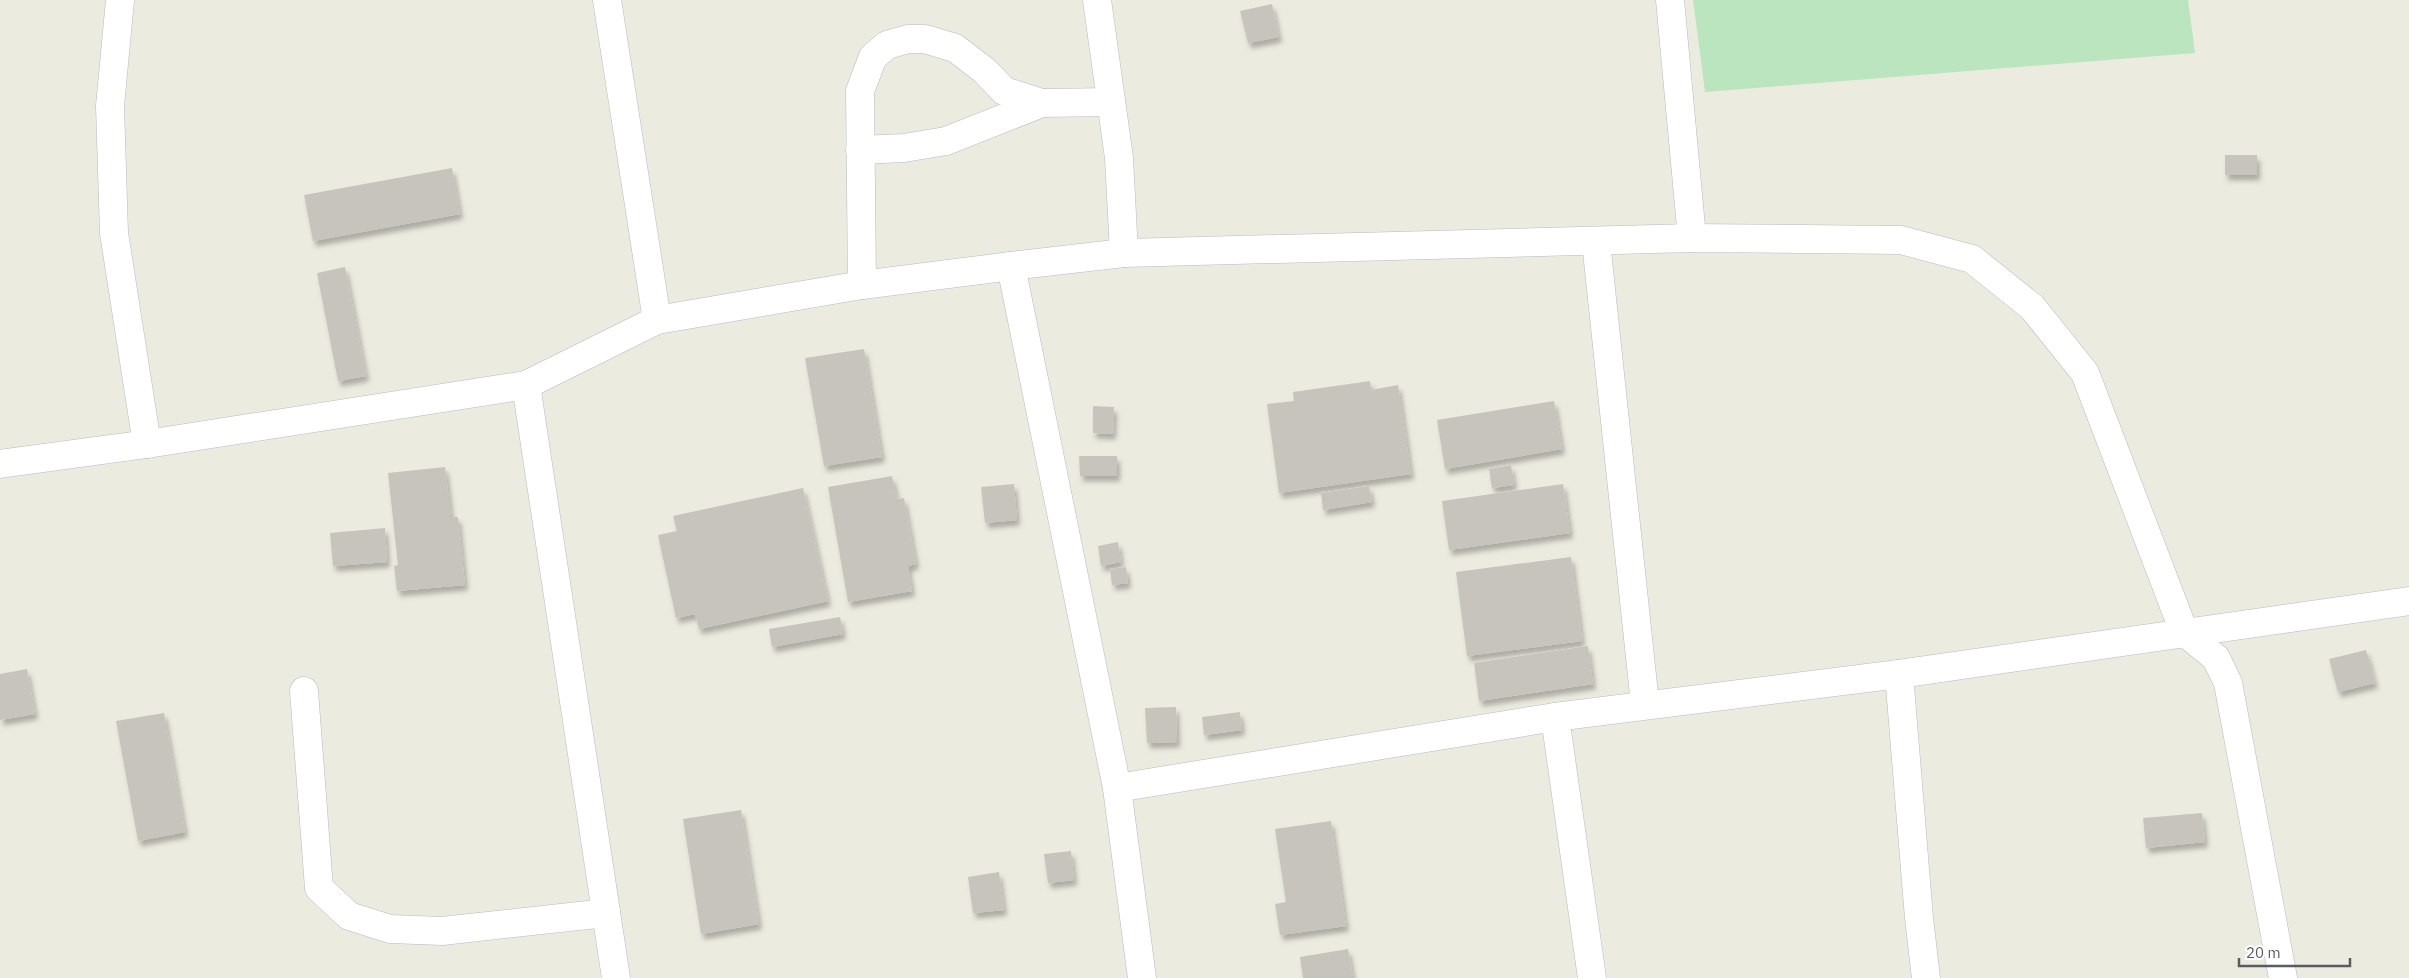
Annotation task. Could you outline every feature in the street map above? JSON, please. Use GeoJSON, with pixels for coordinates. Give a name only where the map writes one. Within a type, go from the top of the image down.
{"type":"FeatureCollection","features":[{"type":"Feature","properties":{"kind":"street"},"geometry":{"type":"LineString","coordinates":[[120,0],[110,106],[114,233],[148,444]]}},
{"type":"Feature","properties":{"kind":"street"},"geometry":{"type":"LineString","coordinates":[[607,0],[657,320]]}},
{"type":"Feature","properties":{"kind":"street"},"geometry":{"type":"LineString","coordinates":[[1097,0],[1119,158],[1124,253]]}},
{"type":"Feature","properties":{"kind":"street"},"geometry":{"type":"LineString","coordinates":[[1670,0],[1692,238]]}},
{"type":"Feature","properties":{"kind":"street"},"geometry":{"type":"LineString","coordinates":[[862,285],[860,90],[873,57],[887,44],[908,39],[925,39],[955,48],[985,71],[1004,91],[1042,103],[1111,102]]}},
{"type":"Feature","properties":{"kind":"street"},"geometry":{"type":"LineString","coordinates":[[860,150],[904,148],[946,141],[1042,103]]}},
{"type":"Feature","properties":{"kind":"street"},"geometry":{"type":"LineString","coordinates":[[0,464],[148,444],[526,386],[657,320],[862,285],[1010,266],[1124,253],[1692,238],[1901,240],[1972,259],[2032,307],[2085,373],[2184,632],[2216,658],[2228,683],[2283,978]]}},
{"type":"Feature","properties":{"kind":"street"},"geometry":{"type":"LineString","coordinates":[[1596,242],[1645,704]]}},
{"type":"Feature","properties":{"kind":"street"},"geometry":{"type":"LineString","coordinates":[[1010,266],[1117,788],[1142,978]]}},
{"type":"Feature","properties":{"kind":"street"},"geometry":{"type":"LineString","coordinates":[[526,386],[616,978]]}},
{"type":"Feature","properties":{"kind":"street"},"geometry":{"type":"LineString","coordinates":[[1117,788],[1555,717],[1645,704],[1899,674],[2409,600]]}},
{"type":"Feature","properties":{"kind":"street"},"geometry":{"type":"LineString","coordinates":[[1899,674],[1918,908],[1926,978]]}},
{"type":"Feature","properties":{"kind":"street"},"geometry":{"type":"LineString","coordinates":[[304,691],[319,888],[348,916],[390,929],[442,930],[606,913]]}},
{"type":"Feature","properties":{"kind":"street"},"geometry":{"type":"LineString","coordinates":[[1555,717],[1592,978]]}},
{"type":"Feature","properties":{"kind":"green space"},"geometry":{"type":"Polygon","coordinates":[[[1693,0],[2188,0],[2195,53],[1705,92],[1693,0]]]}},
{"type":"Feature","properties":{"kind":"building"},"geometry":{"type":"Polygon","coordinates":[[[1272,4],[1279,37],[1248,43],[1240,11],[1272,4]]]}},
{"type":"Feature","properties":{"kind":"building"},"geometry":{"type":"Polygon","coordinates":[[[2225,155],[2257,155],[2257,175],[2225,175],[2225,155]]]}},
{"type":"Feature","properties":{"kind":"building"},"geometry":{"type":"Polygon","coordinates":[[[452,168],[460,214],[313,241],[304,195],[452,168]]]}},
{"type":"Feature","properties":{"kind":"building"},"geometry":{"type":"Polygon","coordinates":[[[345,267],[366,376],[338,381],[317,273],[345,267]]]}},
{"type":"Feature","properties":{"kind":"building"},"geometry":{"type":"Polygon","coordinates":[[[864,349],[882,457],[824,466],[805,358],[864,349]]]}},
{"type":"Feature","properties":{"kind":"building"},"geometry":{"type":"Polygon","coordinates":[[[1370,381],[1371,390],[1398,385],[1411,474],[1279,493],[1267,404],[1294,401],[1293,392],[1370,381]]]}},
{"type":"Feature","properties":{"kind":"building"},"geometry":{"type":"Polygon","coordinates":[[[1554,401],[1562,449],[1445,469],[1437,420],[1554,401]]]}},
{"type":"Feature","properties":{"kind":"building"},"geometry":{"type":"Polygon","coordinates":[[[1093,406],[1114,407],[1113,434],[1093,433],[1093,406]]]}},
{"type":"Feature","properties":{"kind":"building"},"geometry":{"type":"Polygon","coordinates":[[[1079,456],[1117,456],[1117,476],[1080,476],[1079,456]]]}},
{"type":"Feature","properties":{"kind":"building"},"geometry":{"type":"Polygon","coordinates":[[[1511,465],[1514,485],[1492,488],[1489,469],[1511,465]]]}},
{"type":"Feature","properties":{"kind":"building"},"geometry":{"type":"Polygon","coordinates":[[[445,467],[451,517],[458,517],[465,585],[397,591],[394,566],[398,565],[388,473],[445,467]]]}},
{"type":"Feature","properties":{"kind":"building"},"geometry":{"type":"Polygon","coordinates":[[[892,476],[897,499],[904,498],[916,564],[908,566],[912,591],[848,602],[828,487],[892,476]]]}},
{"type":"Feature","properties":{"kind":"building"},"geometry":{"type":"Polygon","coordinates":[[[1014,484],[1017,520],[985,523],[981,487],[1014,484]]]}},
{"type":"Feature","properties":{"kind":"building"},"geometry":{"type":"Polygon","coordinates":[[[1563,484],[1570,533],[1449,550],[1442,501],[1563,484]]]}},
{"type":"Feature","properties":{"kind":"building"},"geometry":{"type":"Polygon","coordinates":[[[1369,486],[1372,502],[1323,510],[1321,493],[1369,486]]]}},
{"type":"Feature","properties":{"kind":"building"},"geometry":{"type":"Polygon","coordinates":[[[803,488],[828,601],[699,629],[695,614],[676,618],[658,535],[677,531],[673,516],[803,488]]]}},
{"type":"Feature","properties":{"kind":"building"},"geometry":{"type":"Polygon","coordinates":[[[385,528],[387,562],[333,566],[330,533],[385,528]]]}},
{"type":"Feature","properties":{"kind":"building"},"geometry":{"type":"Polygon","coordinates":[[[1118,542],[1121,562],[1101,566],[1098,546],[1118,542]]]}},
{"type":"Feature","properties":{"kind":"building"},"geometry":{"type":"Polygon","coordinates":[[[1571,557],[1582,641],[1467,656],[1456,572],[1571,557]]]}},
{"type":"Feature","properties":{"kind":"building"},"geometry":{"type":"Polygon","coordinates":[[[1126,567],[1128,583],[1112,585],[1110,569],[1126,567]]]}},
{"type":"Feature","properties":{"kind":"building"},"geometry":{"type":"Polygon","coordinates":[[[840,617],[843,634],[772,647],[769,629],[840,617]]]}},
{"type":"Feature","properties":{"kind":"building"},"geometry":{"type":"Polygon","coordinates":[[[1588,646],[1593,684],[1479,701],[1474,663],[1588,646]]]}},
{"type":"Feature","properties":{"kind":"building"},"geometry":{"type":"Polygon","coordinates":[[[2366,650],[2375,683],[2338,692],[2329,659],[2366,650]]]}},
{"type":"Feature","properties":{"kind":"building"},"geometry":{"type":"Polygon","coordinates":[[[27,669],[35,714],[0,720],[0,674],[27,669]]]}},
{"type":"Feature","properties":{"kind":"building"},"geometry":{"type":"Polygon","coordinates":[[[1176,707],[1177,742],[1147,743],[1145,708],[1176,707]]]}},
{"type":"Feature","properties":{"kind":"building"},"geometry":{"type":"Polygon","coordinates":[[[1240,712],[1242,730],[1204,735],[1202,717],[1240,712]]]}},
{"type":"Feature","properties":{"kind":"building"},"geometry":{"type":"Polygon","coordinates":[[[164,713],[185,832],[138,841],[116,721],[164,713]]]}},
{"type":"Feature","properties":{"kind":"building"},"geometry":{"type":"Polygon","coordinates":[[[741,810],[759,924],[701,934],[683,819],[741,810]]]}},
{"type":"Feature","properties":{"kind":"building"},"geometry":{"type":"Polygon","coordinates":[[[2202,813],[2205,842],[2146,848],[2143,818],[2202,813]]]}},
{"type":"Feature","properties":{"kind":"building"},"geometry":{"type":"Polygon","coordinates":[[[1331,821],[1346,926],[1280,935],[1275,904],[1286,902],[1275,829],[1331,821]]]}},
{"type":"Feature","properties":{"kind":"building"},"geometry":{"type":"Polygon","coordinates":[[[1071,851],[1074,880],[1048,883],[1044,854],[1071,851]]]}},
{"type":"Feature","properties":{"kind":"building"},"geometry":{"type":"Polygon","coordinates":[[[999,872],[1004,910],[973,913],[968,877],[999,872]]]}},
{"type":"Feature","properties":{"kind":"building"},"geometry":{"type":"Polygon","coordinates":[[[1348,949],[1353,978],[1303,978],[1300,957],[1348,949]]]}}]}
